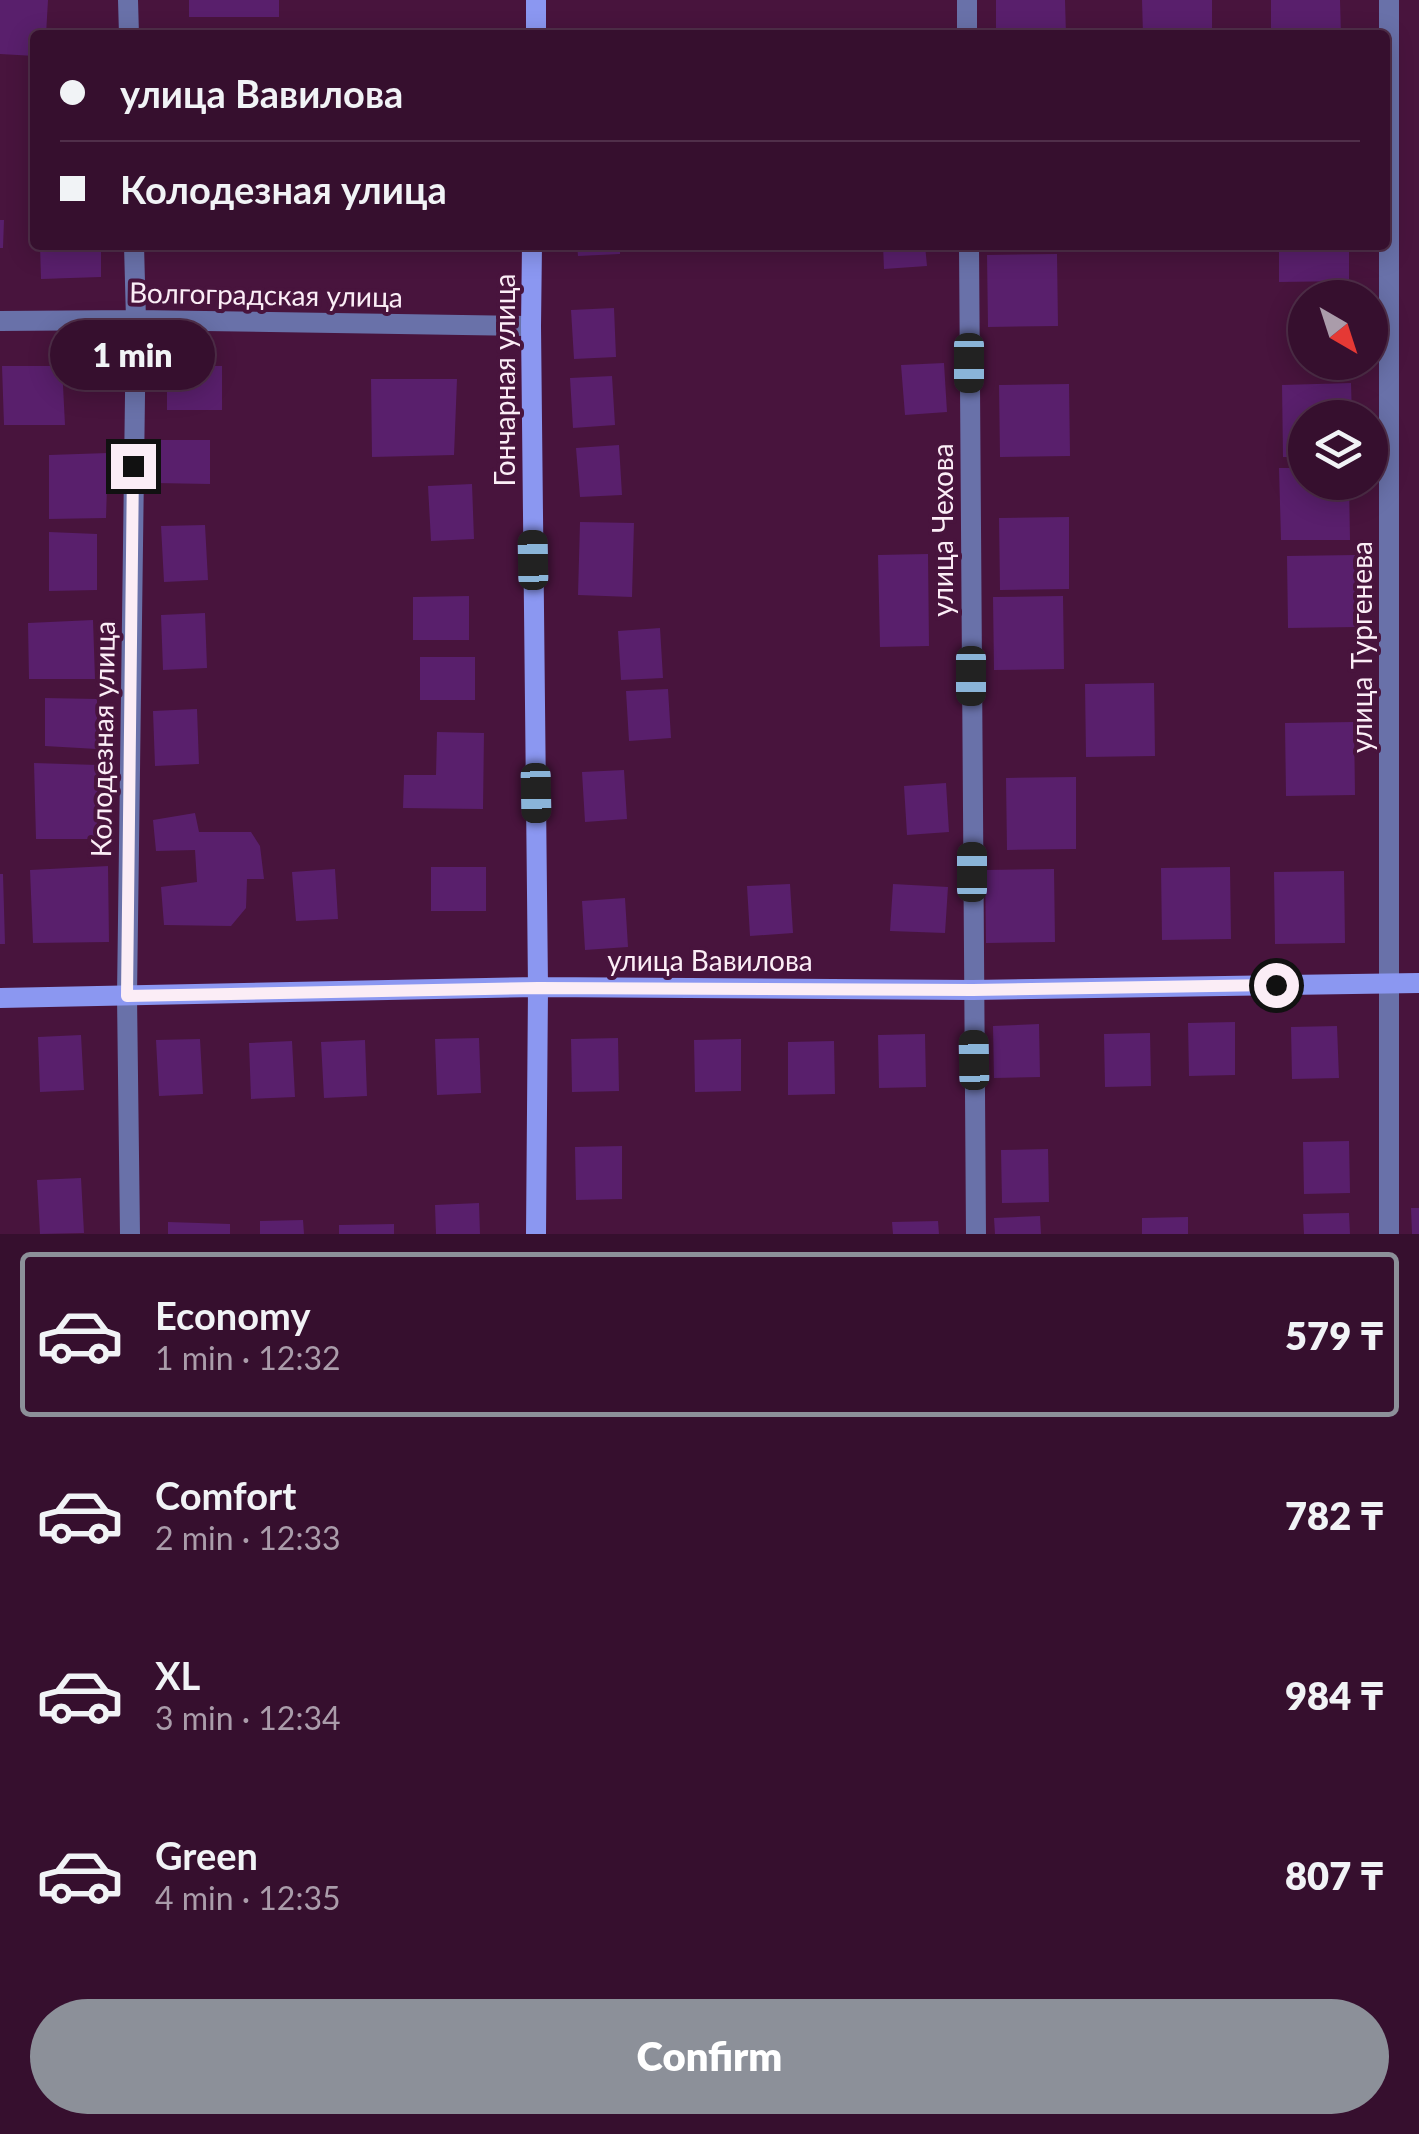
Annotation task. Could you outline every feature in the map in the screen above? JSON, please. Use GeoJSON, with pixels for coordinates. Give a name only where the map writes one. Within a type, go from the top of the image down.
{"type":"FeatureCollection","features":[{"type":"Feature","properties":{"kind":"street"},"geometry":{"type":"LineString","coordinates":[[128,0],[129,30]]}},
{"type":"Feature","properties":{"kind":"street"},"geometry":{"type":"LineString","coordinates":[[536,0],[536,30]]}},
{"type":"Feature","properties":{"kind":"street"},"geometry":{"type":"LineString","coordinates":[[967,0],[967,30]]}},
{"type":"Feature","properties":{"kind":"street","name":"улица Тургенева"},"geometry":{"type":"LineString","coordinates":[[1389,0],[1389,30]]}},
{"type":"Feature","properties":{"kind":"street","name":"Колодезная улица"},"geometry":{"type":"LineString","coordinates":[[130,1234],[127,996],[134,250]]}},
{"type":"Feature","properties":{"kind":"street","name":"Гончарная улица"},"geometry":{"type":"LineString","coordinates":[[532,250],[538,988],[536,1234]]}},
{"type":"Feature","properties":{"kind":"street","name":"улица Чехова"},"geometry":{"type":"LineString","coordinates":[[968,250],[976,1234]]}},
{"type":"Feature","properties":{"kind":"street","name":"улица Тургенева"},"geometry":{"type":"LineString","coordinates":[[1389,250],[1389,1234]]}},
{"type":"Feature","properties":{"kind":"street","name":"Волгоградская улица"},"geometry":{"type":"LineString","coordinates":[[0,321],[530,326]]}},
{"type":"Feature","properties":{"kind":"street","name":"улица Вавилова"},"geometry":{"type":"LineString","coordinates":[[0,998],[538,988],[973,990],[1419,983]]}},
{"type":"Feature","properties":{"kind":"building"},"geometry":{"type":"Polygon","coordinates":[[[0,0],[48,0],[46,30],[30,30],[30,56],[0,54],[0,0]]]}},
{"type":"Feature","properties":{"kind":"building"},"geometry":{"type":"Polygon","coordinates":[[[189,0],[279,0],[279,17],[189,17],[189,0]]]}},
{"type":"Feature","properties":{"kind":"building"},"geometry":{"type":"Polygon","coordinates":[[[996,0],[1065,0],[1066,30],[996,30],[996,0]]]}},
{"type":"Feature","properties":{"kind":"building"},"geometry":{"type":"Polygon","coordinates":[[[1142,0],[1212,0],[1212,30],[1143,30],[1142,0]]]}},
{"type":"Feature","properties":{"kind":"building"},"geometry":{"type":"Polygon","coordinates":[[[1271,0],[1340,0],[1341,30],[1271,30],[1271,0]]]}},
{"type":"Feature","properties":{"kind":"building"},"geometry":{"type":"Polygon","coordinates":[[[0,220],[4,220],[3,248],[0,248],[0,220]]]}},
{"type":"Feature","properties":{"kind":"building"},"geometry":{"type":"Polygon","coordinates":[[[40,250],[101,250],[101,277],[41,279],[40,250]]]}},
{"type":"Feature","properties":{"kind":"building"},"geometry":{"type":"Polygon","coordinates":[[[577,250],[620,250],[620,254],[578,256],[577,250]]]}},
{"type":"Feature","properties":{"kind":"building"},"geometry":{"type":"Polygon","coordinates":[[[883,250],[925,250],[927,266],[884,269],[883,250]]]}},
{"type":"Feature","properties":{"kind":"building"},"geometry":{"type":"Polygon","coordinates":[[[1279,250],[1349,250],[1349,280],[1279,282],[1279,250]]]}},
{"type":"Feature","properties":{"kind":"building"},"geometry":{"type":"Polygon","coordinates":[[[1057,254],[1058,326],[988,327],[987,255],[1057,254]]]}},
{"type":"Feature","properties":{"kind":"building"},"geometry":{"type":"Polygon","coordinates":[[[614,308],[616,357],[574,359],[571,310],[614,308]]]}},
{"type":"Feature","properties":{"kind":"building"},"geometry":{"type":"Polygon","coordinates":[[[944,363],[947,412],[905,415],[901,365],[944,363]]]}},
{"type":"Feature","properties":{"kind":"building"},"geometry":{"type":"Polygon","coordinates":[[[2,366],[62,366],[65,425],[4,425],[2,366]]]}},
{"type":"Feature","properties":{"kind":"building"},"geometry":{"type":"Polygon","coordinates":[[[167,366],[222,366],[222,410],[167,410],[167,366]]]}},
{"type":"Feature","properties":{"kind":"building"},"geometry":{"type":"Polygon","coordinates":[[[612,376],[615,425],[573,428],[570,378],[612,376]]]}},
{"type":"Feature","properties":{"kind":"building"},"geometry":{"type":"Polygon","coordinates":[[[371,379],[457,379],[454,455],[372,457],[371,379]]]}},
{"type":"Feature","properties":{"kind":"building"},"geometry":{"type":"Polygon","coordinates":[[[1351,383],[1351,400],[1288,400],[1288,457],[1283,457],[1282,385],[1351,383]]]}},
{"type":"Feature","properties":{"kind":"building"},"geometry":{"type":"Polygon","coordinates":[[[1069,384],[1070,456],[1000,457],[999,385],[1069,384]]]}},
{"type":"Feature","properties":{"kind":"building"},"geometry":{"type":"Polygon","coordinates":[[[155,440],[210,440],[210,484],[155,483],[155,440]]]}},
{"type":"Feature","properties":{"kind":"building"},"geometry":{"type":"Polygon","coordinates":[[[619,445],[622,495],[580,497],[576,448],[619,445]]]}},
{"type":"Feature","properties":{"kind":"building"},"geometry":{"type":"Polygon","coordinates":[[[108,453],[106,518],[49,519],[49,455],[108,453]]]}},
{"type":"Feature","properties":{"kind":"building"},"geometry":{"type":"Polygon","coordinates":[[[1279,468],[1288,468],[1288,500],[1349,500],[1350,540],[1281,540],[1279,468]]]}},
{"type":"Feature","properties":{"kind":"building"},"geometry":{"type":"Polygon","coordinates":[[[472,484],[474,539],[431,541],[428,486],[472,484]]]}},
{"type":"Feature","properties":{"kind":"building"},"geometry":{"type":"Polygon","coordinates":[[[1069,517],[1069,589],[1000,590],[999,518],[1069,517]]]}},
{"type":"Feature","properties":{"kind":"building"},"geometry":{"type":"Polygon","coordinates":[[[580,522],[634,523],[632,597],[578,595],[580,522]]]}},
{"type":"Feature","properties":{"kind":"building"},"geometry":{"type":"Polygon","coordinates":[[[205,525],[208,580],[164,582],[161,526],[205,525]]]}},
{"type":"Feature","properties":{"kind":"building"},"geometry":{"type":"Polygon","coordinates":[[[49,532],[97,534],[97,590],[49,591],[49,532]]]}},
{"type":"Feature","properties":{"kind":"building"},"geometry":{"type":"Polygon","coordinates":[[[928,554],[929,646],[880,647],[878,555],[928,554]]]}},
{"type":"Feature","properties":{"kind":"building"},"geometry":{"type":"Polygon","coordinates":[[[1356,555],[1357,627],[1288,628],[1287,556],[1356,555]]]}},
{"type":"Feature","properties":{"kind":"building"},"geometry":{"type":"Polygon","coordinates":[[[469,596],[469,640],[413,640],[413,597],[469,596]]]}},
{"type":"Feature","properties":{"kind":"building"},"geometry":{"type":"Polygon","coordinates":[[[1063,596],[1064,669],[994,670],[993,597],[1063,596]]]}},
{"type":"Feature","properties":{"kind":"building"},"geometry":{"type":"Polygon","coordinates":[[[205,613],[207,668],[163,670],[161,615],[205,613]]]}},
{"type":"Feature","properties":{"kind":"building"},"geometry":{"type":"Polygon","coordinates":[[[93,620],[95,679],[29,679],[28,623],[93,620]]]}},
{"type":"Feature","properties":{"kind":"building"},"geometry":{"type":"Polygon","coordinates":[[[660,628],[663,678],[621,680],[618,631],[660,628]]]}},
{"type":"Feature","properties":{"kind":"building"},"geometry":{"type":"Polygon","coordinates":[[[420,657],[475,657],[475,700],[420,700],[420,657]]]}},
{"type":"Feature","properties":{"kind":"building"},"geometry":{"type":"Polygon","coordinates":[[[1154,683],[1155,756],[1086,757],[1085,684],[1154,683]]]}},
{"type":"Feature","properties":{"kind":"building"},"geometry":{"type":"Polygon","coordinates":[[[668,689],[671,738],[629,741],[626,691],[668,689]]]}},
{"type":"Feature","properties":{"kind":"building"},"geometry":{"type":"Polygon","coordinates":[[[45,698],[97,699],[97,749],[45,746],[45,698]]]}},
{"type":"Feature","properties":{"kind":"building"},"geometry":{"type":"Polygon","coordinates":[[[197,709],[199,764],[155,766],[153,711],[197,709]]]}},
{"type":"Feature","properties":{"kind":"building"},"geometry":{"type":"Polygon","coordinates":[[[1354,722],[1355,795],[1286,796],[1285,723],[1354,722]]]}},
{"type":"Feature","properties":{"kind":"building"},"geometry":{"type":"Polygon","coordinates":[[[437,732],[484,733],[483,809],[403,808],[404,775],[436,775],[437,732]]]}},
{"type":"Feature","properties":{"kind":"building"},"geometry":{"type":"Polygon","coordinates":[[[34,763],[98,765],[97,839],[36,839],[34,763]]]}},
{"type":"Feature","properties":{"kind":"building"},"geometry":{"type":"Polygon","coordinates":[[[624,770],[627,819],[585,822],[582,772],[624,770]]]}},
{"type":"Feature","properties":{"kind":"building"},"geometry":{"type":"Polygon","coordinates":[[[1076,777],[1076,849],[1007,850],[1006,778],[1076,777]]]}},
{"type":"Feature","properties":{"kind":"building"},"geometry":{"type":"Polygon","coordinates":[[[946,783],[949,832],[907,835],[904,786],[946,783]]]}},
{"type":"Feature","properties":{"kind":"building"},"geometry":{"type":"Polygon","coordinates":[[[195,813],[199,832],[251,832],[260,846],[264,879],[247,879],[246,908],[231,926],[164,925],[161,887],[197,882],[195,850],[156,851],[153,820],[195,813]]]}},
{"type":"Feature","properties":{"kind":"building"},"geometry":{"type":"Polygon","coordinates":[[[108,866],[109,942],[33,943],[30,870],[108,866]]]}},
{"type":"Feature","properties":{"kind":"building"},"geometry":{"type":"Polygon","coordinates":[[[431,867],[486,867],[486,911],[431,911],[431,867]]]}},
{"type":"Feature","properties":{"kind":"building"},"geometry":{"type":"Polygon","coordinates":[[[1230,867],[1231,939],[1162,940],[1161,868],[1230,867]]]}},
{"type":"Feature","properties":{"kind":"building"},"geometry":{"type":"Polygon","coordinates":[[[335,869],[338,919],[296,921],[292,872],[335,869]]]}},
{"type":"Feature","properties":{"kind":"building"},"geometry":{"type":"Polygon","coordinates":[[[1054,869],[1055,942],[986,943],[985,870],[1054,869]]]}},
{"type":"Feature","properties":{"kind":"building"},"geometry":{"type":"Polygon","coordinates":[[[1344,871],[1345,943],[1275,944],[1274,872],[1344,871]]]}},
{"type":"Feature","properties":{"kind":"building"},"geometry":{"type":"Polygon","coordinates":[[[3,874],[5,944],[0,944],[3,874]]]}},
{"type":"Feature","properties":{"kind":"building"},"geometry":{"type":"Polygon","coordinates":[[[790,884],[793,933],[750,936],[747,886],[790,884]]]}},
{"type":"Feature","properties":{"kind":"building"},"geometry":{"type":"Polygon","coordinates":[[[893,884],[948,887],[945,933],[890,931],[893,884]]]}},
{"type":"Feature","properties":{"kind":"building"},"geometry":{"type":"Polygon","coordinates":[[[625,898],[628,947],[585,950],[582,901],[625,898]]]}},
{"type":"Feature","properties":{"kind":"building"},"geometry":{"type":"Polygon","coordinates":[[[1235,1022],[1235,1075],[1189,1076],[1188,1023],[1235,1022]]]}},
{"type":"Feature","properties":{"kind":"building"},"geometry":{"type":"Polygon","coordinates":[[[1039,1024],[1040,1077],[994,1078],[993,1026],[1039,1024]]]}},
{"type":"Feature","properties":{"kind":"building"},"geometry":{"type":"Polygon","coordinates":[[[1337,1026],[1339,1078],[1292,1079],[1291,1027],[1337,1026]]]}},
{"type":"Feature","properties":{"kind":"building"},"geometry":{"type":"Polygon","coordinates":[[[1150,1033],[1151,1086],[1105,1087],[1104,1034],[1150,1033]]]}},
{"type":"Feature","properties":{"kind":"building"},"geometry":{"type":"Polygon","coordinates":[[[925,1034],[926,1087],[879,1088],[878,1035],[925,1034]]]}},
{"type":"Feature","properties":{"kind":"building"},"geometry":{"type":"Polygon","coordinates":[[[81,1035],[84,1090],[40,1092],[38,1037],[81,1035]]]}},
{"type":"Feature","properties":{"kind":"building"},"geometry":{"type":"Polygon","coordinates":[[[479,1038],[481,1093],[437,1095],[435,1039],[479,1038]]]}},
{"type":"Feature","properties":{"kind":"building"},"geometry":{"type":"Polygon","coordinates":[[[618,1038],[619,1091],[572,1092],[571,1039],[618,1038]]]}},
{"type":"Feature","properties":{"kind":"building"},"geometry":{"type":"Polygon","coordinates":[[[200,1039],[203,1094],[159,1096],[156,1040],[200,1039]]]}},
{"type":"Feature","properties":{"kind":"building"},"geometry":{"type":"Polygon","coordinates":[[[741,1039],[741,1091],[695,1092],[694,1040],[741,1039]]]}},
{"type":"Feature","properties":{"kind":"building"},"geometry":{"type":"Polygon","coordinates":[[[365,1040],[367,1096],[324,1098],[321,1042],[365,1040]]]}},
{"type":"Feature","properties":{"kind":"building"},"geometry":{"type":"Polygon","coordinates":[[[292,1041],[295,1097],[251,1099],[249,1043],[292,1041]]]}},
{"type":"Feature","properties":{"kind":"building"},"geometry":{"type":"Polygon","coordinates":[[[834,1041],[835,1094],[788,1095],[788,1042],[834,1041]]]}},
{"type":"Feature","properties":{"kind":"building"},"geometry":{"type":"Polygon","coordinates":[[[1349,1141],[1350,1193],[1304,1194],[1303,1142],[1349,1141]]]}},
{"type":"Feature","properties":{"kind":"building"},"geometry":{"type":"Polygon","coordinates":[[[622,1146],[622,1199],[576,1200],[575,1147],[622,1146]]]}},
{"type":"Feature","properties":{"kind":"building"},"geometry":{"type":"Polygon","coordinates":[[[1048,1149],[1049,1202],[1002,1203],[1001,1150],[1048,1149]]]}},
{"type":"Feature","properties":{"kind":"building"},"geometry":{"type":"Polygon","coordinates":[[[81,1178],[84,1233],[40,1234],[37,1180],[81,1178]]]}},
{"type":"Feature","properties":{"kind":"building"},"geometry":{"type":"Polygon","coordinates":[[[479,1203],[480,1234],[436,1234],[435,1205],[479,1203]]]}},
{"type":"Feature","properties":{"kind":"building"},"geometry":{"type":"Polygon","coordinates":[[[1411,1208],[1419,1208],[1419,1234],[1412,1234],[1411,1208]]]}},
{"type":"Feature","properties":{"kind":"building"},"geometry":{"type":"Polygon","coordinates":[[[1349,1213],[1350,1234],[1304,1234],[1303,1214],[1349,1213]]]}},
{"type":"Feature","properties":{"kind":"building"},"geometry":{"type":"Polygon","coordinates":[[[1040,1216],[1041,1234],[995,1234],[994,1218],[1040,1216]]]}},
{"type":"Feature","properties":{"kind":"building"},"geometry":{"type":"Polygon","coordinates":[[[1188,1217],[1188,1234],[1142,1234],[1142,1218],[1188,1217]]]}},
{"type":"Feature","properties":{"kind":"building"},"geometry":{"type":"Polygon","coordinates":[[[303,1220],[304,1234],[260,1234],[260,1221],[303,1220]]]}},
{"type":"Feature","properties":{"kind":"building"},"geometry":{"type":"Polygon","coordinates":[[[938,1221],[939,1234],[893,1234],[892,1222],[938,1221]]]}},
{"type":"Feature","properties":{"kind":"building"},"geometry":{"type":"Polygon","coordinates":[[[168,1222],[230,1224],[230,1234],[168,1234],[168,1222]]]}},
{"type":"Feature","properties":{"kind":"building"},"geometry":{"type":"Polygon","coordinates":[[[394,1224],[394,1234],[339,1234],[339,1225],[394,1224]]]}},
{"type":"Feature","properties":{"kind":"route"},"geometry":{"type":"LineString","coordinates":[[133,466],[127,996],[538,988],[973,990],[1276,985]]}}]}
